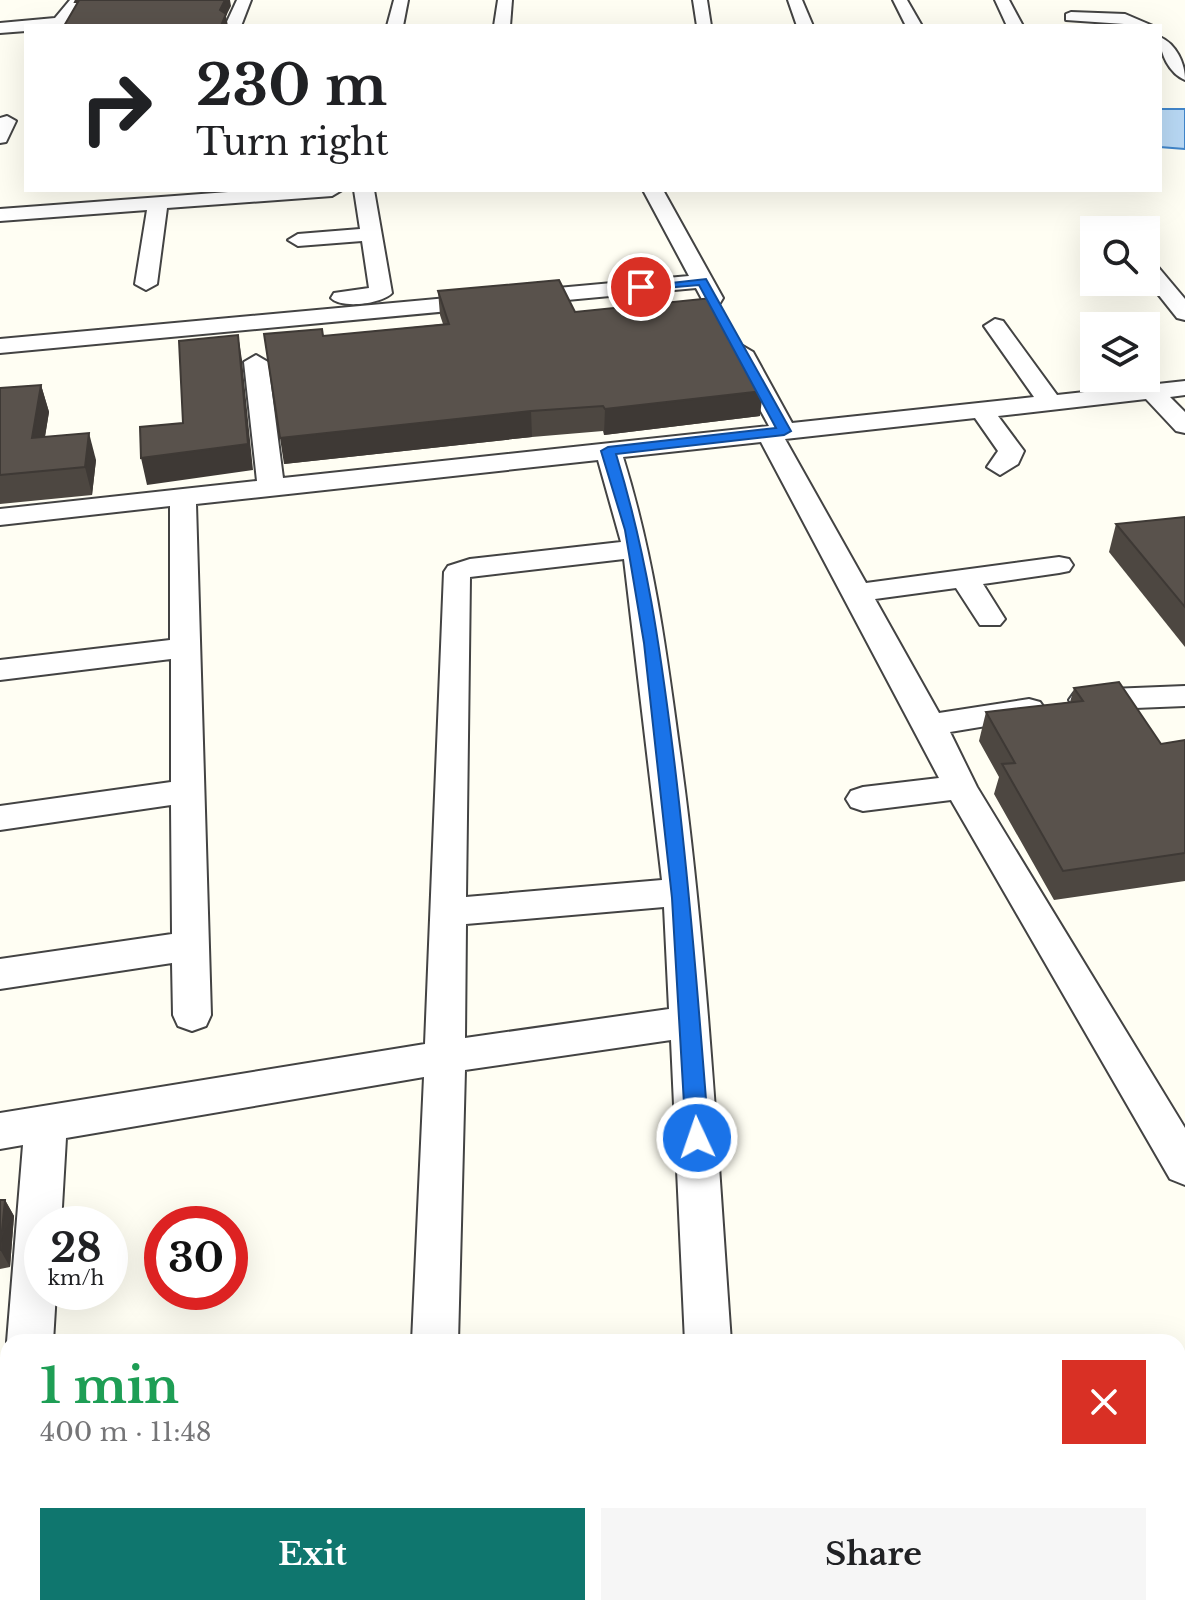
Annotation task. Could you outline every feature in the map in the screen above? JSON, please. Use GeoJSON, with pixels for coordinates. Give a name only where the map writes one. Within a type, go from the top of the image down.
{"type":"FeatureCollection","features":[{"type":"Feature","properties":{"kind":"street"},"geometry":{"type":"LineString","coordinates":[[44,24],[60,22],[78,0]]}},
{"type":"Feature","properties":{"kind":"street"},"geometry":{"type":"LineString","coordinates":[[234,24],[244,0]]}},
{"type":"Feature","properties":{"kind":"street"},"geometry":{"type":"LineString","coordinates":[[395,24],[401,0]]}},
{"type":"Feature","properties":{"kind":"street"},"geometry":{"type":"LineString","coordinates":[[502,24],[505,0]]}},
{"type":"Feature","properties":{"kind":"street"},"geometry":{"type":"LineString","coordinates":[[700,0],[704,24]]}},
{"type":"Feature","properties":{"kind":"street"},"geometry":{"type":"LineString","coordinates":[[795,0],[804,24]]}},
{"type":"Feature","properties":{"kind":"street"},"geometry":{"type":"LineString","coordinates":[[900,0],[913,24]]}},
{"type":"Feature","properties":{"kind":"street"},"geometry":{"type":"LineString","coordinates":[[1002,0],[1014,24]]}},
{"type":"Feature","properties":{"kind":"street"},"geometry":{"type":"LineString","coordinates":[[1061,0],[1073,22],[1125,19],[1139,24]]}},
{"type":"Feature","properties":{"kind":"street"},"geometry":{"type":"LineString","coordinates":[[0,28],[24,26]]}},
{"type":"Feature","properties":{"kind":"street"},"geometry":{"type":"LineString","coordinates":[[1162,45],[1185,75]]}},
{"type":"Feature","properties":{"kind":"street"},"geometry":{"type":"LineString","coordinates":[[0,215],[290,192]]}},
{"type":"Feature","properties":{"kind":"street"},"geometry":{"type":"LineString","coordinates":[[312,300],[380,294],[364,192]]}},
{"type":"Feature","properties":{"kind":"street"},"geometry":{"type":"LineString","coordinates":[[654,192],[728,329],[776,432],[960,787],[1185,1166]]}},
{"type":"Feature","properties":{"kind":"street"},"geometry":{"type":"LineString","coordinates":[[146,284],[158,204]]}},
{"type":"Feature","properties":{"kind":"street"},"geometry":{"type":"LineString","coordinates":[[298,240],[371,234]]}},
{"type":"Feature","properties":{"kind":"street"},"geometry":{"type":"LineString","coordinates":[[0,346],[702,281]]}},
{"type":"Feature","properties":{"kind":"street"},"geometry":{"type":"LineString","coordinates":[[1160,282],[1185,313]]}},
{"type":"Feature","properties":{"kind":"street"},"geometry":{"type":"LineString","coordinates":[[995,326],[1050,402]]}},
{"type":"Feature","properties":{"kind":"street"},"geometry":{"type":"LineString","coordinates":[[256,362],[271,487]]}},
{"type":"Feature","properties":{"kind":"street"},"geometry":{"type":"LineString","coordinates":[[1160,390],[1185,388]]}},
{"type":"Feature","properties":{"kind":"street"},"geometry":{"type":"LineString","coordinates":[[0,517],[1142,392]]}},
{"type":"Feature","properties":{"kind":"street"},"geometry":{"type":"LineString","coordinates":[[1152,392],[1185,426]]}},
{"type":"Feature","properties":{"kind":"street"},"geometry":{"type":"LineString","coordinates":[[982,410],[1011,451],[1009,459],[1000,467]]}},
{"type":"Feature","properties":{"kind":"street"},"geometry":{"type":"LineString","coordinates":[[608,451],[636,549],[652,643],[691,1021],[708,1334]]}},
{"type":"Feature","properties":{"kind":"street"},"geometry":{"type":"LineString","coordinates":[[183,497],[192,1015]]}},
{"type":"Feature","properties":{"kind":"street"},"geometry":{"type":"LineString","coordinates":[[435,1334],[449,912],[455,580],[458,572],[470,567],[636,549]]}},
{"type":"Feature","properties":{"kind":"street"},"geometry":{"type":"LineString","coordinates":[[858,593],[1059,565]]}},
{"type":"Feature","properties":{"kind":"street"},"geometry":{"type":"LineString","coordinates":[[965,579],[990,619]]}},
{"type":"Feature","properties":{"kind":"street"},"geometry":{"type":"LineString","coordinates":[[0,670],[185,648]]}},
{"type":"Feature","properties":{"kind":"street"},"geometry":{"type":"LineString","coordinates":[[930,725],[1102,698],[1185,696]]}},
{"type":"Feature","properties":{"kind":"street"},"geometry":{"type":"LineString","coordinates":[[863,799],[960,787]]}},
{"type":"Feature","properties":{"kind":"street"},"geometry":{"type":"LineString","coordinates":[[0,818],[188,791]]}},
{"type":"Feature","properties":{"kind":"street"},"geometry":{"type":"LineString","coordinates":[[449,912],[680,892]]}},
{"type":"Feature","properties":{"kind":"street"},"geometry":{"type":"LineString","coordinates":[[0,974],[191,946]]}},
{"type":"Feature","properties":{"kind":"street"},"geometry":{"type":"LineString","coordinates":[[0,1131],[445,1057],[691,1021]]}},
{"type":"Feature","properties":{"kind":"street"},"geometry":{"type":"LineString","coordinates":[[31,1334],[46,1123]]}},
{"type":"Feature","properties":{"kind":"water"},"geometry":{"type":"Polygon","coordinates":[[[1162,109],[1185,109],[1185,149],[1162,147],[1162,109]]]}},
{"type":"Feature","properties":{"kind":"building"},"geometry":{"type":"Polygon","coordinates":[[[225,0],[220,10],[226,14],[222,24],[65,24],[78,2],[75,2],[225,0]]]}},
{"type":"Feature","properties":{"kind":"building"},"geometry":{"type":"Polygon","coordinates":[[[559,280],[575,312],[712,298],[763,391],[605,409],[603,406],[531,411],[280,438],[264,334],[322,329],[323,336],[449,324],[438,291],[559,280]]]}},
{"type":"Feature","properties":{"kind":"building"},"geometry":{"type":"Polygon","coordinates":[[[238,335],[248,444],[141,458],[140,427],[183,423],[179,341],[238,335]]]}},
{"type":"Feature","properties":{"kind":"building"},"geometry":{"type":"Polygon","coordinates":[[[41,385],[32,438],[89,433],[85,467],[0,475],[0,388],[41,385]]]}},
{"type":"Feature","properties":{"kind":"building"},"geometry":{"type":"Polygon","coordinates":[[[1185,517],[1185,607],[1116,524],[1185,517]]]}},
{"type":"Feature","properties":{"kind":"building"},"geometry":{"type":"Polygon","coordinates":[[[1119,682],[1161,744],[1185,740],[1185,853],[1063,871],[1002,764],[1015,763],[986,712],[1083,701],[1074,688],[1119,682]]]}},
{"type":"Feature","properties":{"kind":"building"},"geometry":{"type":"Polygon","coordinates":[[[0,1200],[5,1200],[0,1251],[0,1200]]]}},
{"type":"Feature","properties":{"kind":"route"},"geometry":{"type":"LineString","coordinates":[[641,287],[702,281],[784,431],[608,451],[632,530],[652,643],[682,898],[697,1138]]}}]}
